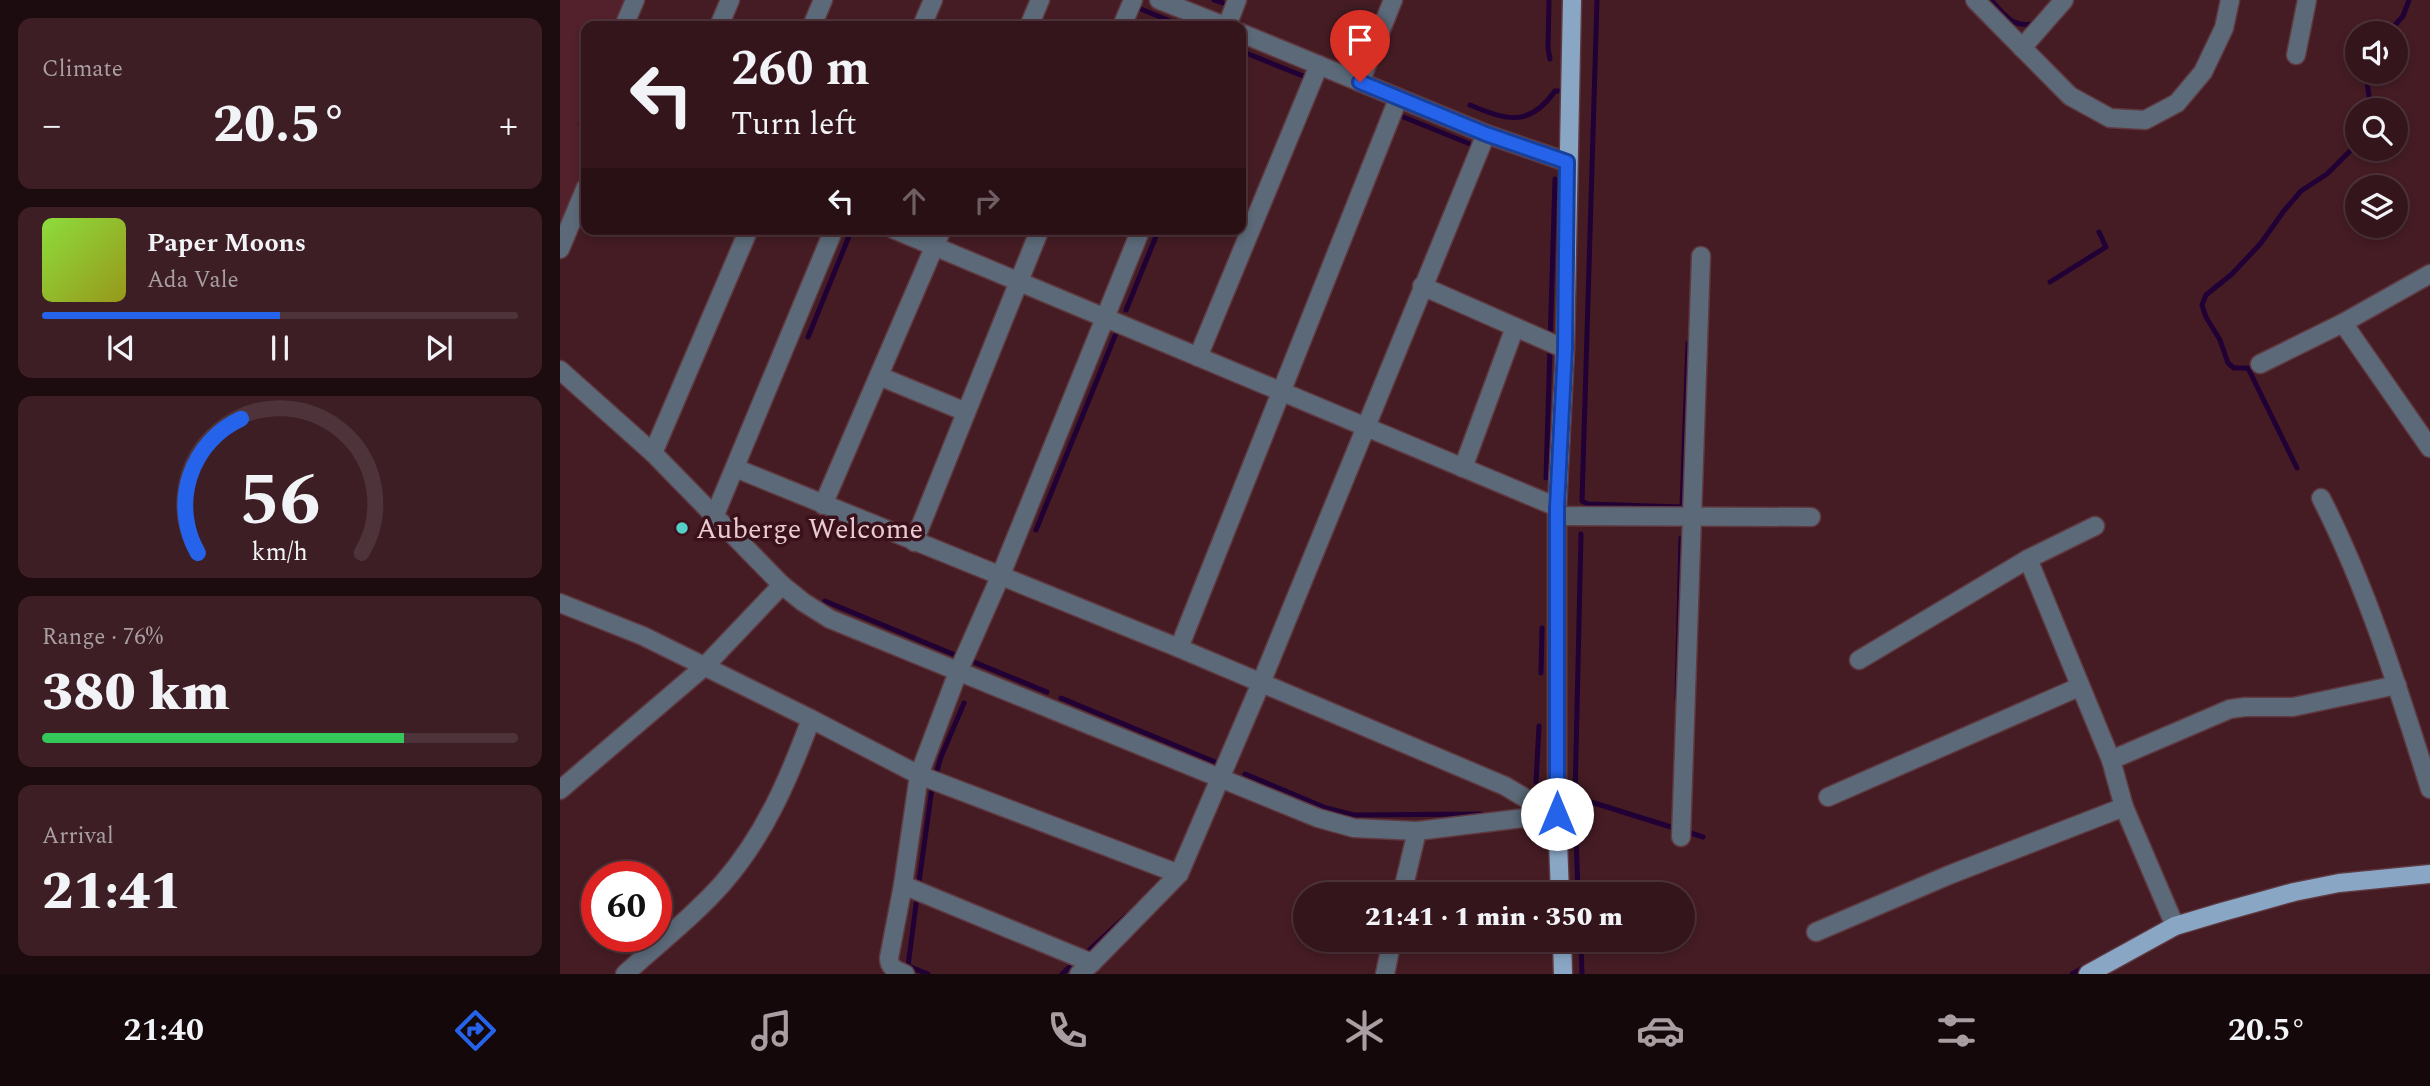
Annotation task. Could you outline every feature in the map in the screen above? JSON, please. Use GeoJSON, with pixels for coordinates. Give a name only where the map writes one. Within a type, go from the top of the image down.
{"type":"FeatureCollection","features":[{"type":"Feature","properties":{"kind":"main road"},"geometry":{"type":"LineString","coordinates":[[1558,882],[1549,815],[1557,512],[1565,349],[1572,0]]}},
{"type":"Feature","properties":{"kind":"main road"},"geometry":{"type":"LineString","coordinates":[[2088,974],[2107,969],[2175,926],[2294,892],[2339,883],[2430,874]]}},
{"type":"Feature","properties":{"kind":"main road"},"geometry":{"type":"LineString","coordinates":[[1562,952],[1563,974]]}},
{"type":"Feature","properties":{"kind":"street"},"geometry":{"type":"LineString","coordinates":[[626,21],[635,0]]}},
{"type":"Feature","properties":{"kind":"street"},"geometry":{"type":"LineString","coordinates":[[721,21],[730,0]]}},
{"type":"Feature","properties":{"kind":"street"},"geometry":{"type":"LineString","coordinates":[[815,21],[823,0]]}},
{"type":"Feature","properties":{"kind":"street"},"geometry":{"type":"LineString","coordinates":[[924,21],[933,0]]}},
{"type":"Feature","properties":{"kind":"street"},"geometry":{"type":"LineString","coordinates":[[1031,21],[1040,0]]}},
{"type":"Feature","properties":{"kind":"street"},"geometry":{"type":"LineString","coordinates":[[1124,21],[1133,0]]}},
{"type":"Feature","properties":{"kind":"street"},"geometry":{"type":"LineString","coordinates":[[1159,0],[1213,21]]}},
{"type":"Feature","properties":{"kind":"street"},"geometry":{"type":"LineString","coordinates":[[1228,21],[1237,0]]}},
{"type":"Feature","properties":{"kind":"street"},"geometry":{"type":"LineString","coordinates":[[1360,82],[1393,0]]}},
{"type":"Feature","properties":{"kind":"street"},"geometry":{"type":"LineString","coordinates":[[1975,0],[2070,96],[2110,118],[2145,120],[2177,103],[2203,72],[2224,28],[2230,0]]}},
{"type":"Feature","properties":{"kind":"street"},"geometry":{"type":"LineString","coordinates":[[2022,48],[2064,0]]}},
{"type":"Feature","properties":{"kind":"street"},"geometry":{"type":"LineString","coordinates":[[2296,55],[2307,0]]}},
{"type":"Feature","properties":{"kind":"street"},"geometry":{"type":"LineString","coordinates":[[1246,35],[1486,134],[1567,162]]}},
{"type":"Feature","properties":{"kind":"street"},"geometry":{"type":"LineString","coordinates":[[1198,357],[1319,65]]}},
{"type":"Feature","properties":{"kind":"street"},"geometry":{"type":"LineString","coordinates":[[1179,648],[1398,99]]}},
{"type":"Feature","properties":{"kind":"street"},"geometry":{"type":"LineString","coordinates":[[903,885],[1085,968],[1178,874],[1261,683],[1364,426],[1486,134]]}},
{"type":"Feature","properties":{"kind":"street"},"geometry":{"type":"LineString","coordinates":[[560,250],[581,199]]}},
{"type":"Feature","properties":{"kind":"street"},"geometry":{"type":"LineString","coordinates":[[653,453],[745,235]]}},
{"type":"Feature","properties":{"kind":"street"},"geometry":{"type":"LineString","coordinates":[[714,517],[832,235]]}},
{"type":"Feature","properties":{"kind":"street"},"geometry":{"type":"LineString","coordinates":[[907,235],[1463,468],[1557,512],[1692,517],[1811,517]]}},
{"type":"Feature","properties":{"kind":"street"},"geometry":{"type":"LineString","coordinates":[[823,505],[940,235]]}},
{"type":"Feature","properties":{"kind":"street"},"geometry":{"type":"LineString","coordinates":[[914,542],[1038,235]]}},
{"type":"Feature","properties":{"kind":"street"},"geometry":{"type":"LineString","coordinates":[[905,974],[893,969],[889,958],[919,775],[958,672],[1000,577],[1138,235]]}},
{"type":"Feature","properties":{"kind":"street"},"geometry":{"type":"LineString","coordinates":[[1681,837],[1701,256]]}},
{"type":"Feature","properties":{"kind":"street"},"geometry":{"type":"LineString","coordinates":[[2260,364],[2343,323],[2430,274]]}},
{"type":"Feature","properties":{"kind":"street"},"geometry":{"type":"LineString","coordinates":[[1422,286],[1565,349]]}},
{"type":"Feature","properties":{"kind":"street"},"geometry":{"type":"LineString","coordinates":[[2343,323],[2430,448]]}},
{"type":"Feature","properties":{"kind":"street"},"geometry":{"type":"LineString","coordinates":[[1463,468],[1515,327]]}},
{"type":"Feature","properties":{"kind":"street"},"geometry":{"type":"LineString","coordinates":[[560,370],[653,453],[782,585],[803,602],[830,618],[1219,779],[1318,818],[1354,828],[1417,831],[1549,815]]}},
{"type":"Feature","properties":{"kind":"street"},"geometry":{"type":"LineString","coordinates":[[879,376],[966,412]]}},
{"type":"Feature","properties":{"kind":"street"},"geometry":{"type":"LineString","coordinates":[[735,468],[1179,648],[1505,786],[1549,815]]}},
{"type":"Feature","properties":{"kind":"street"},"geometry":{"type":"LineString","coordinates":[[2321,498],[2347,555],[2397,685],[2430,789]]}},
{"type":"Feature","properties":{"kind":"street"},"geometry":{"type":"LineString","coordinates":[[1860,660],[2028,559],[2095,526]]}},
{"type":"Feature","properties":{"kind":"street"},"geometry":{"type":"LineString","coordinates":[[2028,559],[2111,761],[2124,807],[2175,926]]}},
{"type":"Feature","properties":{"kind":"street"},"geometry":{"type":"LineString","coordinates":[[560,790],[705,666],[782,585]]}},
{"type":"Feature","properties":{"kind":"street"},"geometry":{"type":"LineString","coordinates":[[560,603],[643,636],[919,775],[1178,874]]}},
{"type":"Feature","properties":{"kind":"street"},"geometry":{"type":"LineString","coordinates":[[2111,761],[2230,709],[2245,706],[2293,707],[2397,685]]}},
{"type":"Feature","properties":{"kind":"street"},"geometry":{"type":"LineString","coordinates":[[1828,797],[2079,687]]}},
{"type":"Feature","properties":{"kind":"street"},"geometry":{"type":"LineString","coordinates":[[625,974],[697,910],[742,859],[768,820],[784,789],[811,719]]}},
{"type":"Feature","properties":{"kind":"street"},"geometry":{"type":"LineString","coordinates":[[1816,932],[1949,875],[2124,807]]}},
{"type":"Feature","properties":{"kind":"street"},"geometry":{"type":"LineString","coordinates":[[1405,882],[1417,831]]}},
{"type":"Feature","properties":{"kind":"street"},"geometry":{"type":"LineString","coordinates":[[1385,974],[1390,952]]}},
{"type":"Feature","properties":{"kind":"shaded area"},"geometry":{"type":"Polygon","coordinates":[[[560,0],[627,0],[619,21],[581,21],[581,115],[577,125],[581,127],[581,189],[560,241],[560,0]]]}},
{"type":"Feature","properties":{"kind":"waterway"},"geometry":{"type":"LineString","coordinates":[[1214,0],[1223,3]]}},
{"type":"Feature","properties":{"kind":"waterway"},"geometry":{"type":"LineString","coordinates":[[1549,0],[1550,59]]}},
{"type":"Feature","properties":{"kind":"waterway"},"geometry":{"type":"LineString","coordinates":[[1597,0],[1582,501],[1588,504],[1681,507]]}},
{"type":"Feature","properties":{"kind":"waterway"},"geometry":{"type":"LineString","coordinates":[[1991,0],[2016,23],[2037,22]]}},
{"type":"Feature","properties":{"kind":"waterway"},"geometry":{"type":"LineString","coordinates":[[2399,21],[2409,0]]}},
{"type":"Feature","properties":{"kind":"waterway"},"geometry":{"type":"LineString","coordinates":[[1136,7],[1170,21]]}},
{"type":"Feature","properties":{"kind":"waterway"},"geometry":{"type":"LineString","coordinates":[[1246,53],[1308,78]]}},
{"type":"Feature","properties":{"kind":"waterway"},"geometry":{"type":"LineString","coordinates":[[2367,84],[2369,98]]}},
{"type":"Feature","properties":{"kind":"waterway"},"geometry":{"type":"LineString","coordinates":[[1470,105],[1516,118],[1536,111],[1555,91],[1559,91]]}},
{"type":"Feature","properties":{"kind":"waterway"},"geometry":{"type":"LineString","coordinates":[[1401,116],[1475,146],[1473,150]]}},
{"type":"Feature","properties":{"kind":"waterway"},"geometry":{"type":"LineString","coordinates":[[2297,468],[2248,368],[2234,368],[2228,363],[2220,340],[2202,305],[2206,295],[2232,274],[2261,243],[2301,191],[2327,174],[2345,156]]}},
{"type":"Feature","properties":{"kind":"waterway"},"geometry":{"type":"LineString","coordinates":[[1546,478],[1555,179]]}},
{"type":"Feature","properties":{"kind":"waterway"},"geometry":{"type":"LineString","coordinates":[[2050,282],[2106,247],[2099,232]]}},
{"type":"Feature","properties":{"kind":"waterway"},"geometry":{"type":"LineString","coordinates":[[808,337],[850,235]]}},
{"type":"Feature","properties":{"kind":"waterway"},"geometry":{"type":"LineString","coordinates":[[1126,310],[1157,235]]}},
{"type":"Feature","properties":{"kind":"waterway"},"geometry":{"type":"LineString","coordinates":[[1036,530],[1117,331]]}},
{"type":"Feature","properties":{"kind":"waterway"},"geometry":{"type":"LineString","coordinates":[[1682,507],[1688,343]]}},
{"type":"Feature","properties":{"kind":"waterway"},"geometry":{"type":"LineString","coordinates":[[1581,534],[1575,797],[1703,837]]}},
{"type":"Feature","properties":{"kind":"waterway"},"geometry":{"type":"LineString","coordinates":[[1677,698],[1681,538]]}},
{"type":"Feature","properties":{"kind":"waterway"},"geometry":{"type":"LineString","coordinates":[[825,601],[960,657]]}},
{"type":"Feature","properties":{"kind":"waterway"},"geometry":{"type":"LineString","coordinates":[[1541,673],[1542,628]]}},
{"type":"Feature","properties":{"kind":"waterway"},"geometry":{"type":"LineString","coordinates":[[974,662],[1047,692]]}},
{"type":"Feature","properties":{"kind":"waterway"},"geometry":{"type":"LineString","coordinates":[[1061,698],[1220,764]]}},
{"type":"Feature","properties":{"kind":"waterway"},"geometry":{"type":"LineString","coordinates":[[918,889],[932,788],[941,757],[964,703]]}},
{"type":"Feature","properties":{"kind":"waterway"},"geometry":{"type":"LineString","coordinates":[[1536,782],[1539,726]]}},
{"type":"Feature","properties":{"kind":"waterway"},"geometry":{"type":"LineString","coordinates":[[1245,774],[1326,808],[1354,815],[1481,814]]}},
{"type":"Feature","properties":{"kind":"waterway"},"geometry":{"type":"LineString","coordinates":[[1578,882],[1576,834],[1581,798]]}},
{"type":"Feature","properties":{"kind":"waterway"},"geometry":{"type":"LineString","coordinates":[[917,897],[908,966],[928,974]]}},
{"type":"Feature","properties":{"kind":"waterway"},"geometry":{"type":"LineString","coordinates":[[1086,953],[1126,916]]}},
{"type":"Feature","properties":{"kind":"waterway"},"geometry":{"type":"LineString","coordinates":[[2072,974],[2141,936]]}},
{"type":"Feature","properties":{"kind":"waterway"},"geometry":{"type":"LineString","coordinates":[[1581,952],[1582,974]]}},
{"type":"Feature","properties":{"kind":"waterway"},"geometry":{"type":"LineString","coordinates":[[1062,974],[1076,961]]}},
{"type":"Feature","properties":{"kind":"place","name":"Auberge Welcome"},"geometry":{"type":"Point","coordinates":[682,528]}},
{"type":"Feature","properties":{"kind":"route"},"geometry":{"type":"LineString","coordinates":[[1360,82],[1486,134],[1567,162],[1565,349],[1557,507],[1557,814]]}}]}
